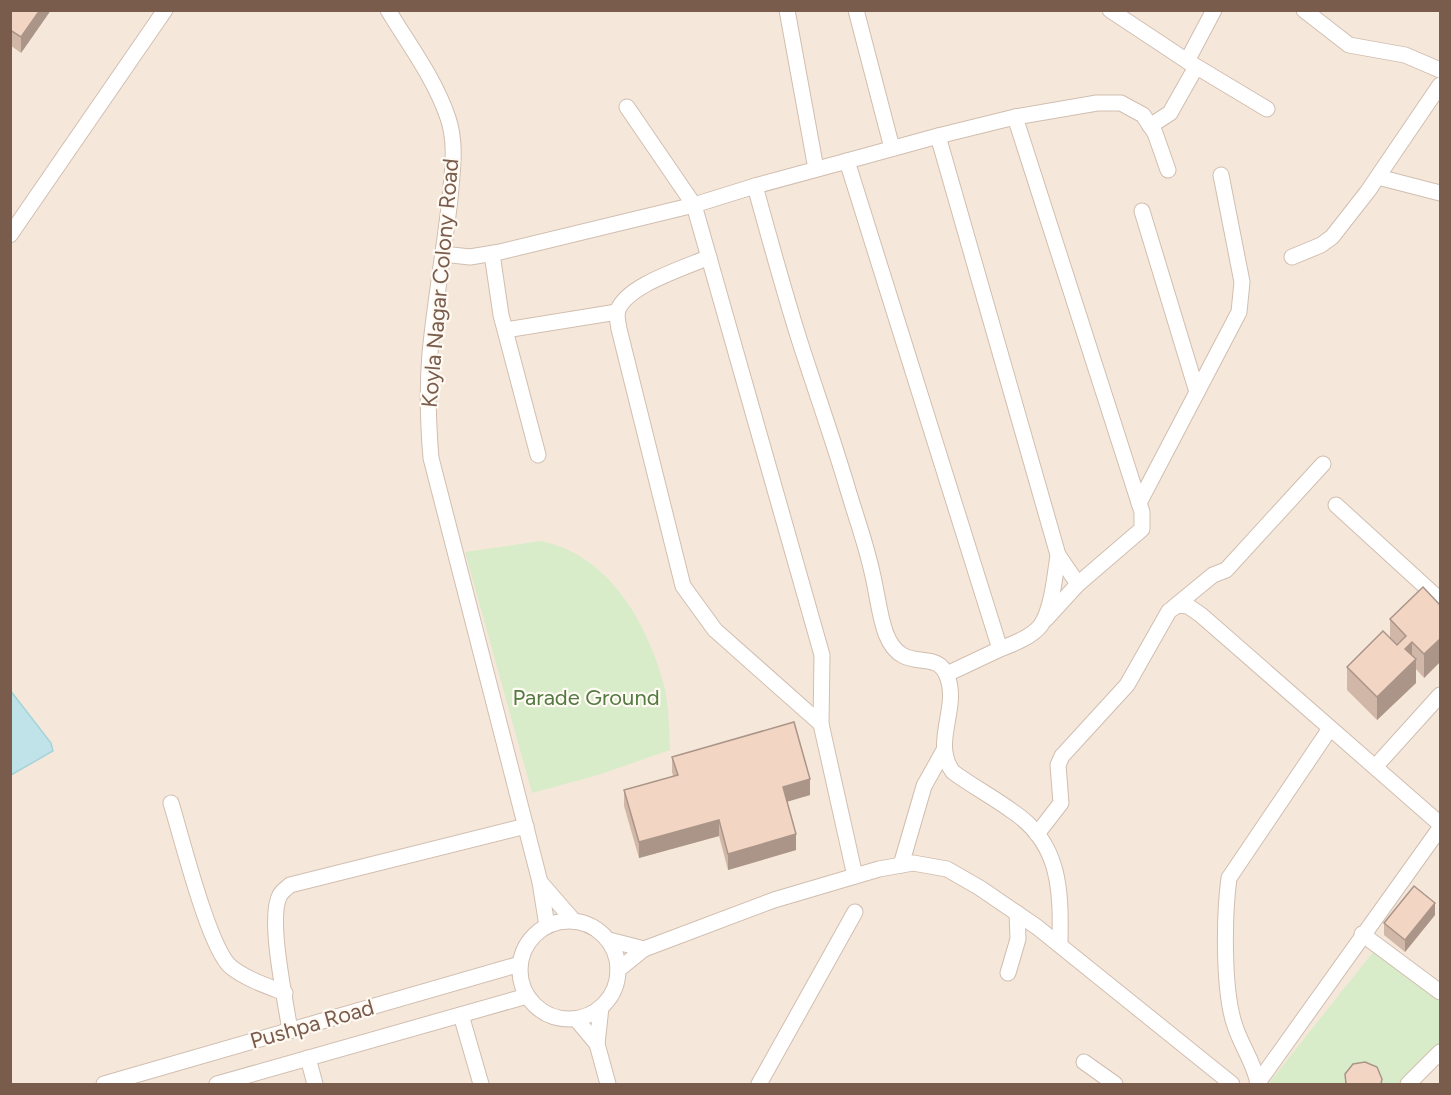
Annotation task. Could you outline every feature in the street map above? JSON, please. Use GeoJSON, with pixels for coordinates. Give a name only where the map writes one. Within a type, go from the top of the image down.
{"type":"FeatureCollection","features":[{"type":"Feature","properties":{"kind":"street"},"geometry":{"type":"LineString","coordinates":[[10,236],[165,10]]}},
{"type":"Feature","properties":{"kind":"street","name":"Koyla Nagar Colony Road"},"geometry":{"type":"LineString","coordinates":[[388,10],[425,70],[448,118],[453,163],[430,354],[428,412],[431,458],[540,882],[547,926]]}},
{"type":"Feature","properties":{"kind":"street"},"geometry":{"type":"LineString","coordinates":[[787,10],[816,169]]}},
{"type":"Feature","properties":{"kind":"street"},"geometry":{"type":"LineString","coordinates":[[856,10],[892,148]]}},
{"type":"Feature","properties":{"kind":"street"},"geometry":{"type":"LineString","coordinates":[[1110,10],[1191,64],[1268,109]]}},
{"type":"Feature","properties":{"kind":"street"},"geometry":{"type":"LineString","coordinates":[[1150,126],[1170,113],[1214,10]]}},
{"type":"Feature","properties":{"kind":"street"},"geometry":{"type":"LineString","coordinates":[[1304,10],[1349,45],[1405,55],[1440,70]]}},
{"type":"Feature","properties":{"kind":"street"},"geometry":{"type":"LineString","coordinates":[[1292,256],[1321,245],[1332,237],[1378,177],[1440,85]]}},
{"type":"Feature","properties":{"kind":"street"},"geometry":{"type":"LineString","coordinates":[[443,254],[470,257],[492,254],[694,205],[938,136],[1015,117],[1097,103],[1121,103],[1143,115],[1150,126],[1168,170]]}},
{"type":"Feature","properties":{"kind":"street"},"geometry":{"type":"LineString","coordinates":[[627,107],[694,205],[822,655],[821,724],[855,876]]}},
{"type":"Feature","properties":{"kind":"street"},"geometry":{"type":"LineString","coordinates":[[946,674],[1021,640],[1041,626],[1078,584],[1142,530],[1139,503],[1015,117]]}},
{"type":"Feature","properties":{"kind":"street"},"geometry":{"type":"LineString","coordinates":[[938,136],[1058,555],[1078,584]]}},
{"type":"Feature","properties":{"kind":"street"},"geometry":{"type":"LineString","coordinates":[[847,160],[1000,649]]}},
{"type":"Feature","properties":{"kind":"street"},"geometry":{"type":"LineString","coordinates":[[1139,503],[1239,312],[1243,297],[1221,175]]}},
{"type":"Feature","properties":{"kind":"street"},"geometry":{"type":"LineString","coordinates":[[1378,177],[1440,193]]}},
{"type":"Feature","properties":{"kind":"street"},"geometry":{"type":"LineString","coordinates":[[755,186],[798,337],[869,559],[885,632],[892,648],[900,656],[909,660],[935,662],[943,668],[946,674],[950,700],[943,752],[924,786],[901,865]]}},
{"type":"Feature","properties":{"kind":"street"},"geometry":{"type":"LineString","coordinates":[[1142,211],[1197,392]]}},
{"type":"Feature","properties":{"kind":"street"},"geometry":{"type":"LineString","coordinates":[[492,254],[497,294],[538,455]]}},
{"type":"Feature","properties":{"kind":"street"},"geometry":{"type":"LineString","coordinates":[[709,258],[641,287],[626,298],[617,312],[619,328],[684,586],[715,630],[821,724]]}},
{"type":"Feature","properties":{"kind":"street"},"geometry":{"type":"LineString","coordinates":[[506,330],[617,312]]}},
{"type":"Feature","properties":{"kind":"street"},"geometry":{"type":"LineString","coordinates":[[1037,834],[1061,803],[1058,765],[1062,756],[1127,686],[1170,611],[1213,575],[1226,570],[1323,464]]}},
{"type":"Feature","properties":{"kind":"street"},"geometry":{"type":"LineString","coordinates":[[1336,505],[1440,600]]}},
{"type":"Feature","properties":{"kind":"street"},"geometry":{"type":"LineString","coordinates":[[1041,626],[1051,596],[1058,555]]}},
{"type":"Feature","properties":{"kind":"street"},"geometry":{"type":"LineString","coordinates":[[1170,611],[1178,605],[1188,606],[1201,615],[1440,826],[1257,1084]]}},
{"type":"Feature","properties":{"kind":"street"},"geometry":{"type":"LineString","coordinates":[[1375,767],[1440,695]]}},
{"type":"Feature","properties":{"kind":"street"},"geometry":{"type":"LineString","coordinates":[[1257,1084],[1254,1064],[1240,1040],[1229,1007],[1227,897],[1229,878],[1329,730]]}},
{"type":"Feature","properties":{"kind":"street"},"geometry":{"type":"LineString","coordinates":[[943,752],[953,772],[1012,811],[1037,834],[1052,856],[1057,874],[1060,944]]}},
{"type":"Feature","properties":{"kind":"street"},"geometry":{"type":"LineString","coordinates":[[171,803],[215,945],[230,966],[253,980],[285,993]]}},
{"type":"Feature","properties":{"kind":"street"},"geometry":{"type":"LineString","coordinates":[[290,1031],[275,929],[276,908],[280,894],[290,885],[526,826]]}},
{"type":"Feature","properties":{"kind":"street"},"geometry":{"type":"LineString","coordinates":[[618,970],[644,949],[774,900],[901,865],[913,863],[947,869],[1017,913],[1060,944],[1232,1084]]}},
{"type":"Feature","properties":{"kind":"street"},"geometry":{"type":"LineString","coordinates":[[540,882],[573,920]]}},
{"type":"Feature","properties":{"kind":"street"},"geometry":{"type":"LineString","coordinates":[[759,1084],[855,912]]}},
{"type":"Feature","properties":{"kind":"street"},"geometry":{"type":"LineString","coordinates":[[1008,973],[1018,939],[1017,913]]}},
{"type":"Feature","properties":{"kind":"street"},"geometry":{"type":"LineString","coordinates":[[609,940],[614,949],[618,970],[614,990],[601,1007],[576,1019],[562,1018],[536,1007],[527,996],[521,981],[520,964],[524,949],[533,935],[547,926],[573,920],[586,924],[609,940],[644,949]]}},
{"type":"Feature","properties":{"kind":"street"},"geometry":{"type":"LineString","coordinates":[[1018,939],[1037,927]]}},
{"type":"Feature","properties":{"kind":"street"},"geometry":{"type":"LineString","coordinates":[[1362,934],[1438,984]]}},
{"type":"Feature","properties":{"kind":"street","name":"Pushpa Road"},"geometry":{"type":"LineString","coordinates":[[104,1084],[520,964]]}},
{"type":"Feature","properties":{"kind":"street","name":"Pushpa Road"},"geometry":{"type":"LineString","coordinates":[[217,1084],[527,996]]}},
{"type":"Feature","properties":{"kind":"street"},"geometry":{"type":"LineString","coordinates":[[601,1007],[597,1044],[608,1084]]}},
{"type":"Feature","properties":{"kind":"street"},"geometry":{"type":"LineString","coordinates":[[461,1015],[481,1084]]}},
{"type":"Feature","properties":{"kind":"street"},"geometry":{"type":"LineString","coordinates":[[576,1019],[597,1044]]}},
{"type":"Feature","properties":{"kind":"street"},"geometry":{"type":"LineString","coordinates":[[1408,1084],[1440,1052]]}},
{"type":"Feature","properties":{"kind":"street"},"geometry":{"type":"LineString","coordinates":[[309,1058],[315,1084]]}},
{"type":"Feature","properties":{"kind":"street"},"geometry":{"type":"LineString","coordinates":[[1084,1062],[1115,1084]]}},
{"type":"Feature","properties":{"kind":"shaded area"},"geometry":{"type":"Polygon","coordinates":[[[11,11],[1440,11],[1440,1084],[11,1084],[11,11]]]}},
{"type":"Feature","properties":{"kind":"green space","name":"Parade Ground"},"geometry":{"type":"Polygon","coordinates":[[[541,541],[565,549],[587,561],[605,576],[636,615],[657,661],[664,685],[670,750],[598,775],[532,793],[465,552],[541,541]]]}},
{"type":"Feature","properties":{"kind":"green space"},"geometry":{"type":"Polygon","coordinates":[[[1373,952],[1440,999],[1440,1042],[1401,1084],[1268,1084],[1373,952]]]}},
{"type":"Feature","properties":{"kind":"water"},"geometry":{"type":"Polygon","coordinates":[[[10,690],[51,743],[53,751],[11,775],[10,690]]]}},
{"type":"Feature","properties":{"kind":"building"},"geometry":{"type":"Polygon","coordinates":[[[10,10],[40,10],[21,37],[10,30],[10,10]]]}},
{"type":"Feature","properties":{"kind":"building"},"geometry":{"type":"Polygon","coordinates":[[[1423,587],[1440,605],[1440,639],[1424,654],[1412,642],[1405,649],[1416,659],[1377,697],[1347,667],[1383,631],[1397,645],[1406,636],[1390,619],[1423,587]]]}},
{"type":"Feature","properties":{"kind":"building"},"geometry":{"type":"Polygon","coordinates":[[[794,722],[810,779],[783,787],[796,834],[728,854],[719,820],[639,842],[624,790],[678,775],[672,757],[794,722]]]}},
{"type":"Feature","properties":{"kind":"building"},"geometry":{"type":"Polygon","coordinates":[[[1414,886],[1435,903],[1405,940],[1384,923],[1414,886]]]}},
{"type":"Feature","properties":{"kind":"building"},"geometry":{"type":"Polygon","coordinates":[[[1365,1062],[1377,1067],[1382,1079],[1381,1084],[1346,1084],[1345,1074],[1353,1064],[1365,1062]]]}}]}
